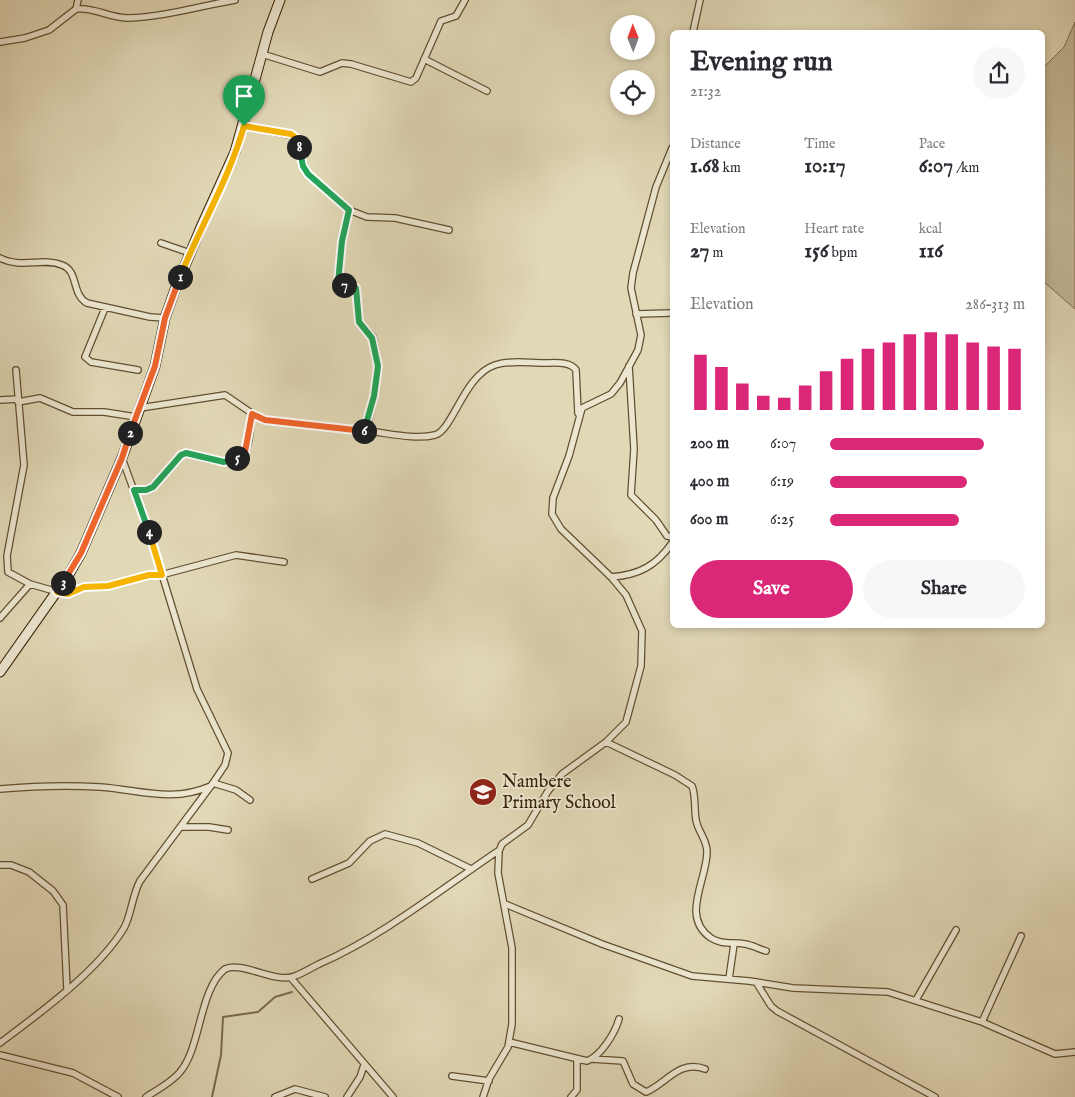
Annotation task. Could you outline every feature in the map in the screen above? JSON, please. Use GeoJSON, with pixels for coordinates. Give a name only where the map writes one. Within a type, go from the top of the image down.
{"type":"FeatureCollection","features":[{"type":"Feature","properties":{"kind":"street"},"geometry":{"type":"LineString","coordinates":[[0,42],[25,38],[49,30],[76,9],[78,0]]}},
{"type":"Feature","properties":{"kind":"street"},"geometry":{"type":"LineString","coordinates":[[76,9],[92,10],[117,17],[136,17],[235,0]]}},
{"type":"Feature","properties":{"kind":"street"},"geometry":{"type":"LineString","coordinates":[[0,672],[57,592],[81,553],[122,458],[155,366],[165,318],[190,252],[229,169],[244,126],[262,54],[280,0]]}},
{"type":"Feature","properties":{"kind":"street"},"geometry":{"type":"LineString","coordinates":[[262,54],[320,72],[342,63],[351,64],[408,83],[415,80],[441,21],[456,16],[465,0]]}},
{"type":"Feature","properties":{"kind":"street"},"geometry":{"type":"LineString","coordinates":[[693,30],[700,0]]}},
{"type":"Feature","properties":{"kind":"street"},"geometry":{"type":"LineString","coordinates":[[424,60],[487,91]]}},
{"type":"Feature","properties":{"kind":"street"},"geometry":{"type":"LineString","coordinates":[[244,126],[294,136],[298,144],[303,166],[308,174],[349,210],[367,217],[395,218],[449,230]]}},
{"type":"Feature","properties":{"kind":"street"},"geometry":{"type":"LineString","coordinates":[[482,1097],[509,1042],[512,1024],[514,972],[505,904],[497,863],[499,851],[502,844],[528,825],[548,791],[562,774],[606,742],[626,722],[642,666],[643,639],[632,607],[611,577],[560,529],[552,514],[553,498],[569,456],[579,416],[585,406],[610,394],[640,346],[641,334],[631,288],[633,272],[656,187],[670,153]]}},
{"type":"Feature","properties":{"kind":"street"},"geometry":{"type":"LineString","coordinates":[[349,210],[342,241],[338,280],[340,285],[356,288],[359,322],[372,338],[378,366],[374,396],[366,431]]}},
{"type":"Feature","properties":{"kind":"street"},"geometry":{"type":"LineString","coordinates":[[161,243],[190,252]]}},
{"type":"Feature","properties":{"kind":"street"},"geometry":{"type":"LineString","coordinates":[[0,258],[12,263],[61,264],[71,271],[81,300],[105,308],[165,318]]}},
{"type":"Feature","properties":{"kind":"street"},"geometry":{"type":"LineString","coordinates":[[105,308],[86,357],[91,362],[138,370]]}},
{"type":"Feature","properties":{"kind":"street"},"geometry":{"type":"LineString","coordinates":[[636,314],[670,313]]}},
{"type":"Feature","properties":{"kind":"street"},"geometry":{"type":"LineString","coordinates":[[140,408],[225,396],[252,414],[265,420],[420,436],[438,434],[478,375],[495,365],[508,363],[562,363],[575,367],[579,416]]}},
{"type":"Feature","properties":{"kind":"street"},"geometry":{"type":"LineString","coordinates":[[629,366],[634,449],[631,495],[656,520],[667,536],[670,537]]}},
{"type":"Feature","properties":{"kind":"street"},"geometry":{"type":"LineString","coordinates":[[16,370],[24,465],[7,568],[8,572],[30,584],[68,594],[84,587],[108,586],[149,575],[162,575],[236,555],[284,562]]}},
{"type":"Feature","properties":{"kind":"street"},"geometry":{"type":"LineString","coordinates":[[0,400],[40,398],[73,412],[104,412],[136,417]]}},
{"type":"Feature","properties":{"kind":"street"},"geometry":{"type":"LineString","coordinates":[[134,490],[146,490],[153,487],[181,455],[186,453],[224,462],[240,457],[245,452],[252,414]]}},
{"type":"Feature","properties":{"kind":"street"},"geometry":{"type":"LineString","coordinates":[[0,1043],[42,1012],[115,941],[125,926],[133,893],[140,881],[212,785],[225,765],[228,753],[198,689],[122,458]]}},
{"type":"Feature","properties":{"kind":"street"},"geometry":{"type":"LineString","coordinates":[[611,577],[629,576],[647,569],[657,562],[670,546]]}},
{"type":"Feature","properties":{"kind":"street"},"geometry":{"type":"LineString","coordinates":[[0,618],[30,584]]}},
{"type":"Feature","properties":{"kind":"street"},"geometry":{"type":"LineString","coordinates":[[606,742],[675,775],[692,786],[696,821],[707,847],[706,864],[696,898],[696,917],[704,932],[712,938],[734,944],[745,944],[766,951]]}},
{"type":"Feature","properties":{"kind":"street"},"geometry":{"type":"LineString","coordinates":[[0,790],[63,785],[179,795],[194,793],[212,785],[236,790],[250,800]]}},
{"type":"Feature","properties":{"kind":"street"},"geometry":{"type":"LineString","coordinates":[[182,827],[209,827],[228,830]]}},
{"type":"Feature","properties":{"kind":"street"},"geometry":{"type":"LineString","coordinates":[[312,879],[346,865],[370,841],[385,834],[418,843],[472,869]]}},
{"type":"Feature","properties":{"kind":"street"},"geometry":{"type":"LineString","coordinates":[[146,1097],[182,1071],[188,1059],[213,984],[222,971],[235,967],[291,978],[336,958],[438,894],[499,851]]}},
{"type":"Feature","properties":{"kind":"street"},"geometry":{"type":"LineString","coordinates":[[0,865],[10,865],[29,872],[52,891],[63,905],[67,989]]}},
{"type":"Feature","properties":{"kind":"street"},"geometry":{"type":"LineString","coordinates":[[505,904],[602,944],[679,972],[702,978],[729,979],[793,988],[888,992],[982,1022],[1055,1054],[1075,1052]]}},
{"type":"Feature","properties":{"kind":"street"},"geometry":{"type":"LineString","coordinates":[[916,1000],[956,930]]}},
{"type":"Feature","properties":{"kind":"street"},"geometry":{"type":"LineString","coordinates":[[982,1022],[1021,936]]}},
{"type":"Feature","properties":{"kind":"street"},"geometry":{"type":"LineString","coordinates":[[729,979],[734,944]]}},
{"type":"Feature","properties":{"kind":"street"},"geometry":{"type":"LineString","coordinates":[[291,978],[393,1097]]}},
{"type":"Feature","properties":{"kind":"street"},"geometry":{"type":"LineString","coordinates":[[756,982],[777,1011],[935,1097]]}},
{"type":"Feature","properties":{"kind":"street"},"geometry":{"type":"LineString","coordinates":[[592,1059],[612,1035],[619,1018]]}},
{"type":"Feature","properties":{"kind":"street"},"geometry":{"type":"LineString","coordinates":[[509,1042],[577,1060],[623,1061],[633,1084],[646,1092],[668,1076],[690,1067],[705,1070]]}},
{"type":"Feature","properties":{"kind":"street"},"geometry":{"type":"LineString","coordinates":[[0,1056],[73,1073],[118,1097]]}},
{"type":"Feature","properties":{"kind":"street"},"geometry":{"type":"LineString","coordinates":[[571,1097],[577,1090],[577,1060]]}},
{"type":"Feature","properties":{"kind":"street"},"geometry":{"type":"LineString","coordinates":[[347,1097],[360,1077],[364,1065]]}},
{"type":"Feature","properties":{"kind":"street"},"geometry":{"type":"LineString","coordinates":[[452,1076],[479,1078],[489,1081]]}},
{"type":"Feature","properties":{"kind":"street"},"geometry":{"type":"LineString","coordinates":[[275,1097],[295,1089],[325,1097]]}},
{"type":"Feature","properties":{"kind":"shaded area"},"geometry":{"type":"Polygon","coordinates":[[[1075,22],[1075,309],[1045,283],[1045,66],[1064,47],[1075,22]]]}},
{"type":"Feature","properties":{"kind":"waterway"},"geometry":{"type":"LineString","coordinates":[[212,1097],[221,1055],[223,1017],[258,1012],[275,997],[292,992]]}},
{"type":"Feature","properties":{"kind":"place","name":"Nambere Primary School"},"geometry":{"type":"Point","coordinates":[483,792]}},
{"type":"Feature","properties":{"kind":"route"},"geometry":{"type":"LineString","coordinates":[[244,126],[294,136],[298,144],[303,166],[308,174],[349,210],[342,241],[338,280],[340,285],[356,288],[358,319],[362,328],[372,338],[378,366],[374,396],[366,431],[265,420],[252,414],[245,452],[240,457],[224,462],[186,453],[181,455],[153,487],[146,490],[134,490],[162,575],[149,575],[108,586],[84,587],[68,594],[57,592],[81,553],[122,458],[155,366],[165,318],[176,287],[202,225],[229,169],[244,126]]}}]}
